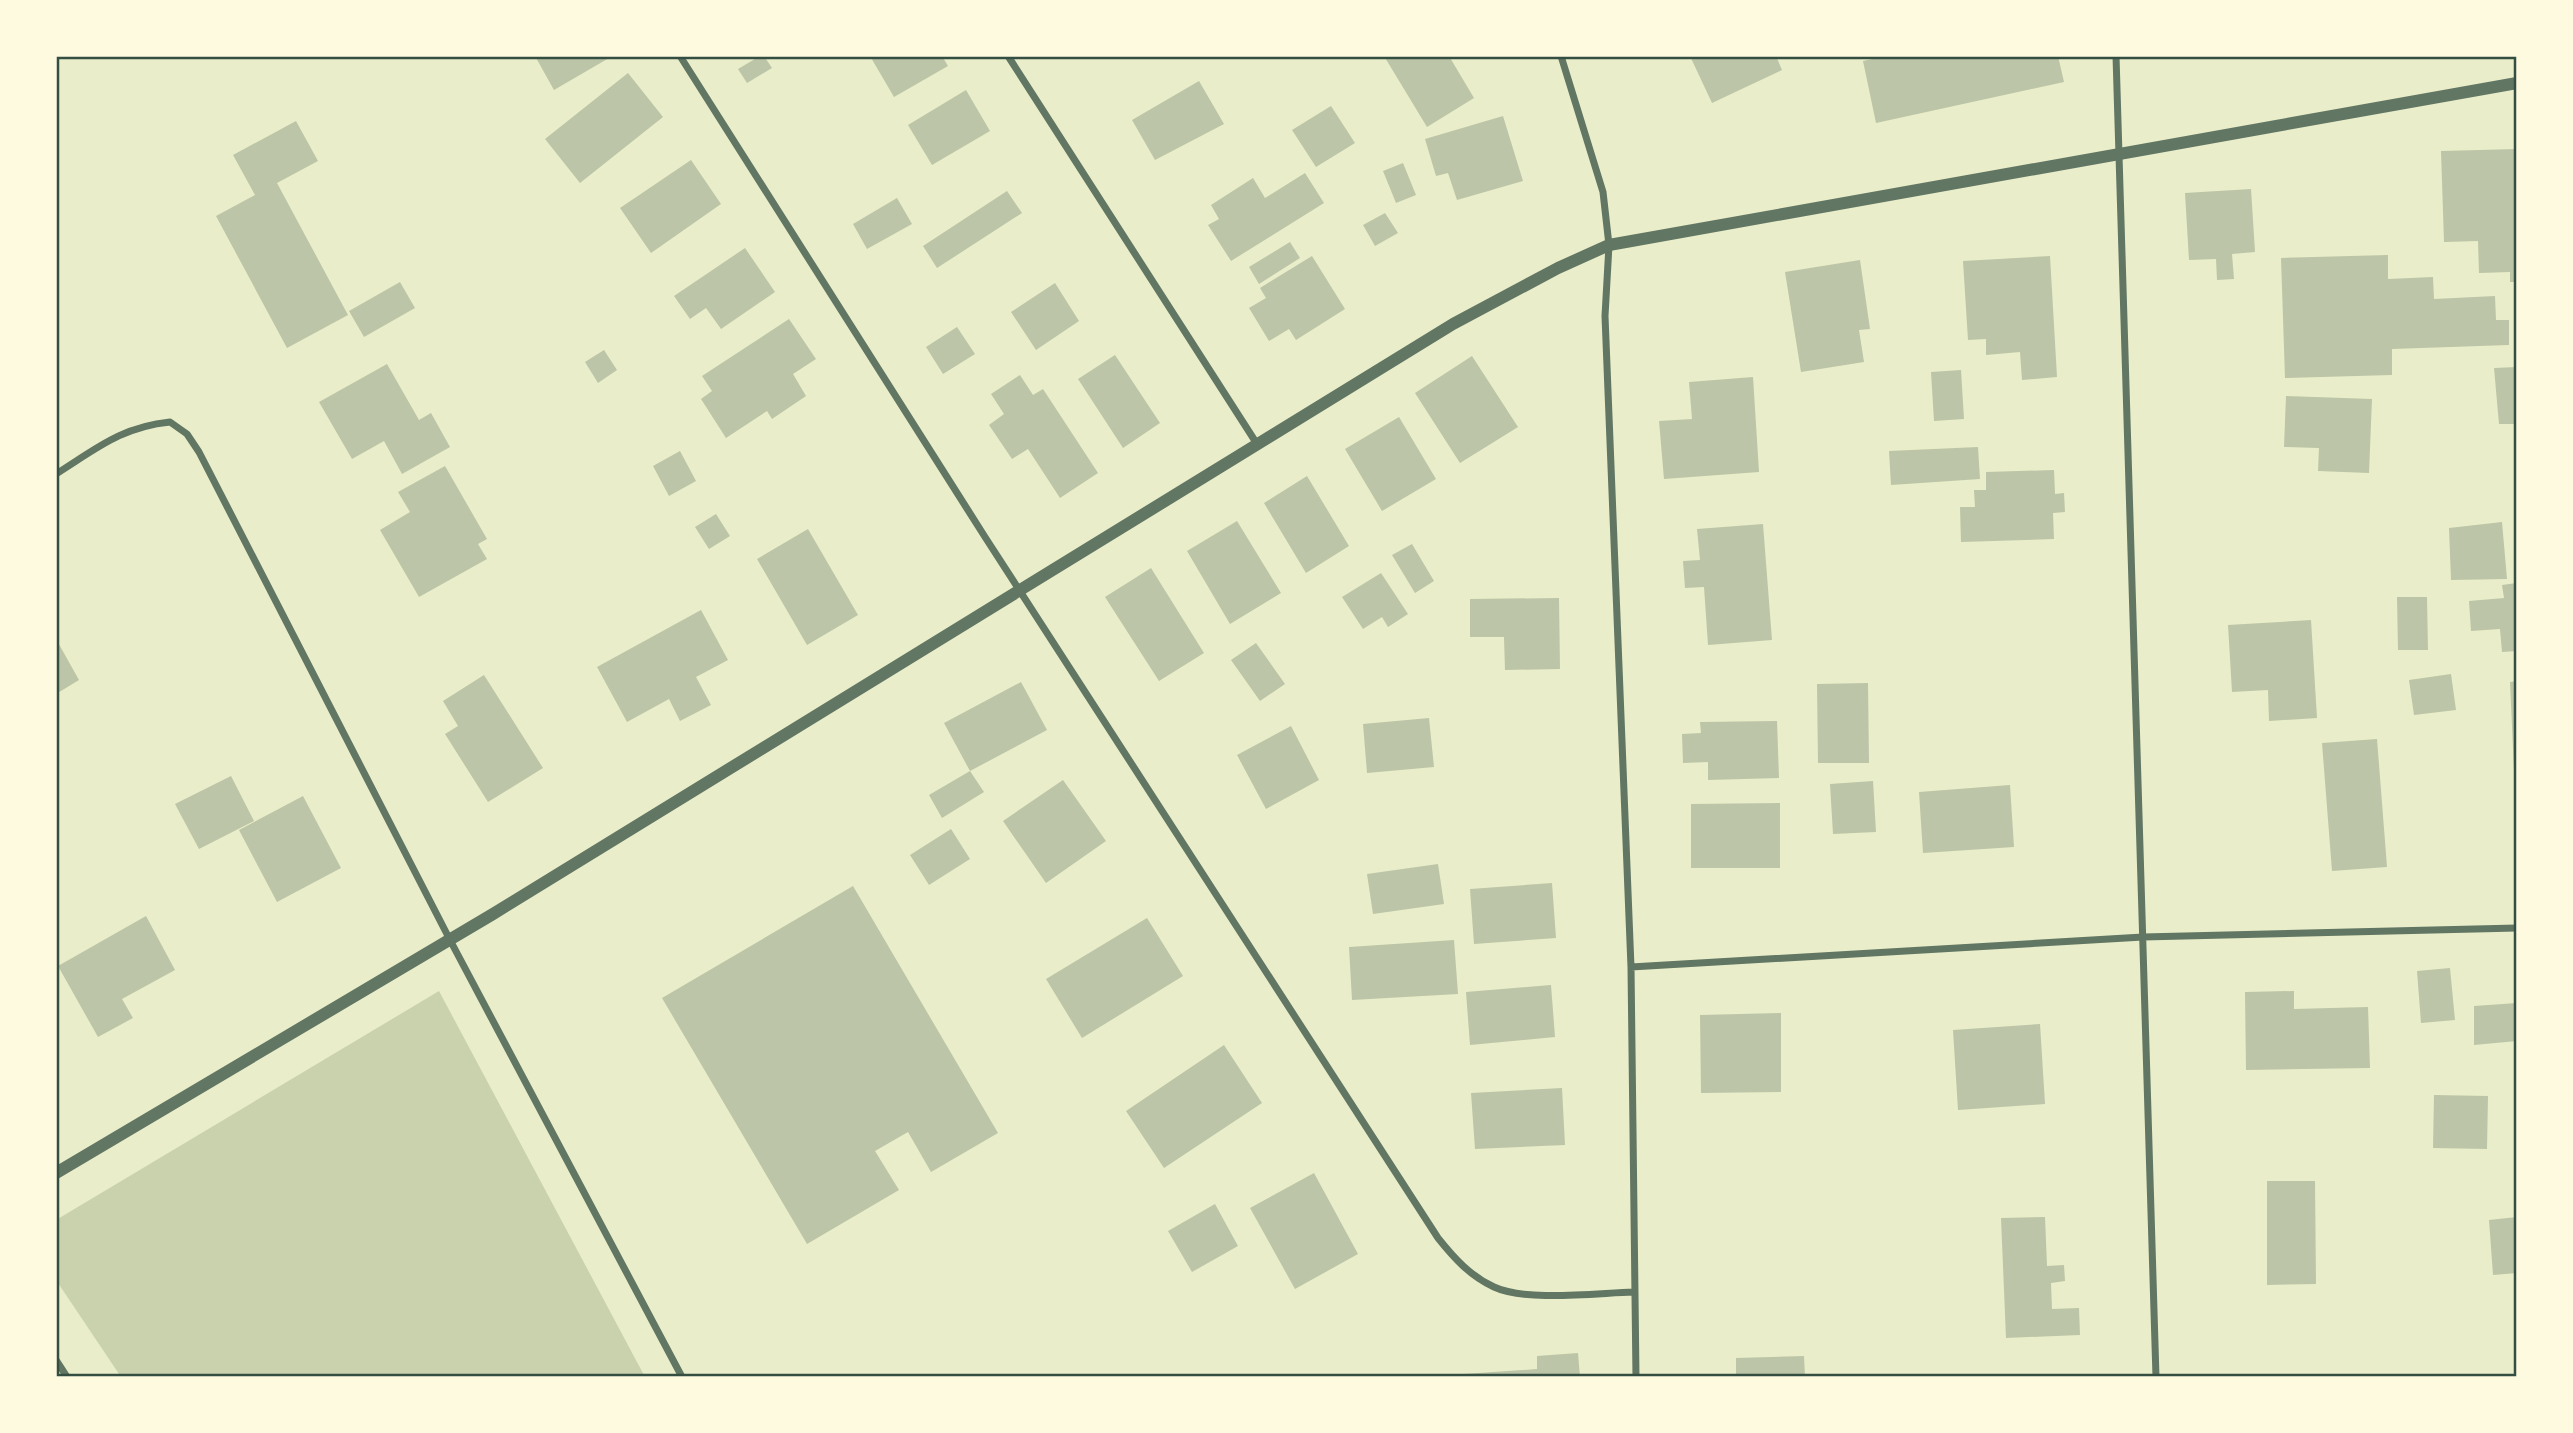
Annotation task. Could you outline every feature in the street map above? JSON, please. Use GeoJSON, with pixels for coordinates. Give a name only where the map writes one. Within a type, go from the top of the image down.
{"type":"FeatureCollection","features":[{"type":"Feature","properties":{"kind":"street"},"geometry":{"type":"LineString","coordinates":[[680,56],[1020,590],[1430,1227],[1455,1261],[1476,1278],[1496,1289],[1522,1294],[1633,1292]]}},
{"type":"Feature","properties":{"kind":"street"},"geometry":{"type":"LineString","coordinates":[[1008,56],[1257,444]]}},
{"type":"Feature","properties":{"kind":"street"},"geometry":{"type":"LineString","coordinates":[[1561,56],[1603,192],[1609,246],[1605,316],[1630,967],[1636,1377]]}},
{"type":"Feature","properties":{"kind":"street"},"geometry":{"type":"LineString","coordinates":[[2116,56],[2156,1377]]}},
{"type":"Feature","properties":{"kind":"street"},"geometry":{"type":"LineString","coordinates":[[56,1173],[450,940],[1453,324],[1558,268],[1609,246],[2517,83]]}},
{"type":"Feature","properties":{"kind":"street"},"geometry":{"type":"LineString","coordinates":[[56,474],[127,430],[146,424],[170,422],[187,434],[199,452],[450,940],[682,1377]]}},
{"type":"Feature","properties":{"kind":"street"},"geometry":{"type":"LineString","coordinates":[[1630,967],[2143,937],[2517,929]]}},
{"type":"Feature","properties":{"kind":"street"},"geometry":{"type":"LineString","coordinates":[[56,1360],[67,1377]]}},
{"type":"Feature","properties":{"kind":"green space"},"geometry":{"type":"Polygon","coordinates":[[[439,991],[645,1377],[121,1377],[56,1280],[56,1220],[439,991]]]}},
{"type":"Feature","properties":{"kind":"building"},"geometry":{"type":"Polygon","coordinates":[[[535,56],[607,56],[609,58],[554,90],[535,56]]]}},
{"type":"Feature","properties":{"kind":"building"},"geometry":{"type":"Polygon","coordinates":[[[764,56],[772,68],[747,83],[738,69],[764,56]]]}},
{"type":"Feature","properties":{"kind":"building"},"geometry":{"type":"Polygon","coordinates":[[[870,56],[942,56],[948,66],[894,97],[870,56]]]}},
{"type":"Feature","properties":{"kind":"building"},"geometry":{"type":"Polygon","coordinates":[[[1384,56],[1449,56],[1474,98],[1427,127],[1384,56]]]}},
{"type":"Feature","properties":{"kind":"building"},"geometry":{"type":"Polygon","coordinates":[[[1690,56],[1776,56],[1782,70],[1712,103],[1690,56]]]}},
{"type":"Feature","properties":{"kind":"building"},"geometry":{"type":"Polygon","coordinates":[[[1886,56],[2058,56],[2064,82],[1876,123],[1863,61],[1886,56]]]}},
{"type":"Feature","properties":{"kind":"building"},"geometry":{"type":"Polygon","coordinates":[[[628,73],[663,117],[580,183],[545,139],[628,73]]]}},
{"type":"Feature","properties":{"kind":"building"},"geometry":{"type":"Polygon","coordinates":[[[1199,81],[1224,124],[1155,160],[1132,120],[1199,81]]]}},
{"type":"Feature","properties":{"kind":"building"},"geometry":{"type":"Polygon","coordinates":[[[966,90],[990,131],[932,165],[908,125],[966,90]]]}},
{"type":"Feature","properties":{"kind":"building"},"geometry":{"type":"Polygon","coordinates":[[[1331,106],[1355,143],[1316,167],[1292,130],[1331,106]]]}},
{"type":"Feature","properties":{"kind":"building"},"geometry":{"type":"Polygon","coordinates":[[[1503,116],[1523,181],[1457,200],[1448,173],[1436,176],[1425,139],[1503,116]]]}},
{"type":"Feature","properties":{"kind":"building"},"geometry":{"type":"Polygon","coordinates":[[[296,121],[318,161],[277,183],[348,315],[287,348],[216,216],[255,195],[233,155],[296,121]]]}},
{"type":"Feature","properties":{"kind":"building"},"geometry":{"type":"Polygon","coordinates":[[[2517,149],[2517,282],[2510,282],[2510,272],[2479,273],[2478,241],[2444,242],[2441,151],[2517,149]]]}},
{"type":"Feature","properties":{"kind":"building"},"geometry":{"type":"Polygon","coordinates":[[[691,160],[721,204],[651,253],[620,208],[691,160]]]}},
{"type":"Feature","properties":{"kind":"building"},"geometry":{"type":"Polygon","coordinates":[[[1403,163],[1416,195],[1396,203],[1383,171],[1403,163]]]}},
{"type":"Feature","properties":{"kind":"building"},"geometry":{"type":"Polygon","coordinates":[[[1305,173],[1324,203],[1231,261],[1208,225],[1219,219],[1211,205],[1253,178],[1265,198],[1305,173]]]}},
{"type":"Feature","properties":{"kind":"building"},"geometry":{"type":"Polygon","coordinates":[[[2251,189],[2255,252],[2232,254],[2234,279],[2217,280],[2216,259],[2189,260],[2185,193],[2251,189]]]}},
{"type":"Feature","properties":{"kind":"building"},"geometry":{"type":"Polygon","coordinates":[[[1007,191],[1022,213],[937,268],[923,246],[1007,191]]]}},
{"type":"Feature","properties":{"kind":"building"},"geometry":{"type":"Polygon","coordinates":[[[897,198],[912,224],[867,249],[853,224],[897,198]]]}},
{"type":"Feature","properties":{"kind":"building"},"geometry":{"type":"Polygon","coordinates":[[[1385,213],[1398,233],[1375,246],[1363,225],[1385,213]]]}},
{"type":"Feature","properties":{"kind":"building"},"geometry":{"type":"Polygon","coordinates":[[[1290,242],[1300,258],[1259,284],[1249,267],[1290,242]]]}},
{"type":"Feature","properties":{"kind":"building"},"geometry":{"type":"Polygon","coordinates":[[[745,248],[775,292],[721,329],[706,308],[690,319],[674,296],[745,248]]]}},
{"type":"Feature","properties":{"kind":"building"},"geometry":{"type":"Polygon","coordinates":[[[2388,255],[2388,279],[2433,277],[2434,299],[2495,296],[2496,320],[2509,320],[2509,345],[2392,349],[2392,375],[2285,378],[2281,258],[2388,255]]]}},
{"type":"Feature","properties":{"kind":"building"},"geometry":{"type":"Polygon","coordinates":[[[1312,256],[1345,309],[1296,340],[1289,329],[1269,341],[1249,308],[1266,298],[1260,288],[1312,256]]]}},
{"type":"Feature","properties":{"kind":"building"},"geometry":{"type":"Polygon","coordinates":[[[2050,256],[2057,377],[2022,380],[2020,352],[1986,355],[1986,339],[1968,340],[1963,261],[2050,256]]]}},
{"type":"Feature","properties":{"kind":"building"},"geometry":{"type":"Polygon","coordinates":[[[1860,260],[1870,329],[1859,330],[1864,362],[1801,372],[1785,272],[1860,260]]]}},
{"type":"Feature","properties":{"kind":"building"},"geometry":{"type":"Polygon","coordinates":[[[400,282],[415,308],[364,337],[349,311],[400,282]]]}},
{"type":"Feature","properties":{"kind":"building"},"geometry":{"type":"Polygon","coordinates":[[[1055,283],[1079,321],[1036,350],[1011,312],[1055,283]]]}},
{"type":"Feature","properties":{"kind":"building"},"geometry":{"type":"Polygon","coordinates":[[[789,319],[816,359],[793,374],[806,396],[772,419],[767,411],[726,438],[701,399],[712,391],[702,376],[789,319]]]}},
{"type":"Feature","properties":{"kind":"building"},"geometry":{"type":"Polygon","coordinates":[[[957,327],[975,354],[943,374],[926,347],[957,327]]]}},
{"type":"Feature","properties":{"kind":"building"},"geometry":{"type":"Polygon","coordinates":[[[604,350],[617,370],[598,383],[585,362],[604,350]]]}},
{"type":"Feature","properties":{"kind":"building"},"geometry":{"type":"Polygon","coordinates":[[[1115,355],[1160,423],[1123,448],[1078,379],[1115,355]]]}},
{"type":"Feature","properties":{"kind":"building"},"geometry":{"type":"Polygon","coordinates":[[[1472,356],[1518,427],[1460,463],[1415,393],[1472,356]]]}},
{"type":"Feature","properties":{"kind":"building"},"geometry":{"type":"Polygon","coordinates":[[[387,364],[419,420],[431,413],[450,447],[402,474],[384,441],[352,459],[319,402],[387,364]]]}},
{"type":"Feature","properties":{"kind":"building"},"geometry":{"type":"Polygon","coordinates":[[[2517,367],[2517,424],[2499,424],[2494,368],[2517,367]]]}},
{"type":"Feature","properties":{"kind":"building"},"geometry":{"type":"Polygon","coordinates":[[[1961,370],[1964,419],[1934,421],[1931,372],[1961,370]]]}},
{"type":"Feature","properties":{"kind":"building"},"geometry":{"type":"Polygon","coordinates":[[[1020,375],[1033,395],[1043,389],[1098,473],[1060,498],[1028,449],[1012,459],[989,425],[1004,414],[991,394],[1020,375]]]}},
{"type":"Feature","properties":{"kind":"building"},"geometry":{"type":"Polygon","coordinates":[[[1753,377],[1759,472],[1664,479],[1659,421],[1692,419],[1689,382],[1753,377]]]}},
{"type":"Feature","properties":{"kind":"building"},"geometry":{"type":"Polygon","coordinates":[[[2286,396],[2372,399],[2369,473],[2318,471],[2319,448],[2284,447],[2286,396]]]}},
{"type":"Feature","properties":{"kind":"building"},"geometry":{"type":"Polygon","coordinates":[[[1399,417],[1436,479],[1382,511],[1345,449],[1399,417]]]}},
{"type":"Feature","properties":{"kind":"building"},"geometry":{"type":"Polygon","coordinates":[[[1978,447],[1980,479],[1891,485],[1889,451],[1978,447]]]}},
{"type":"Feature","properties":{"kind":"building"},"geometry":{"type":"Polygon","coordinates":[[[680,451],[696,481],[669,496],[653,466],[680,451]]]}},
{"type":"Feature","properties":{"kind":"building"},"geometry":{"type":"Polygon","coordinates":[[[445,466],[487,539],[478,544],[487,559],[419,597],[380,530],[410,512],[398,492],[445,466]]]}},
{"type":"Feature","properties":{"kind":"building"},"geometry":{"type":"Polygon","coordinates":[[[2054,470],[2055,494],[2064,493],[2065,512],[2053,513],[2054,539],[1961,542],[1960,507],[1975,507],[1974,490],[1986,490],[1986,472],[2054,470]]]}},
{"type":"Feature","properties":{"kind":"building"},"geometry":{"type":"Polygon","coordinates":[[[1307,476],[1349,546],[1306,573],[1264,503],[1307,476]]]}},
{"type":"Feature","properties":{"kind":"building"},"geometry":{"type":"Polygon","coordinates":[[[716,514],[730,536],[709,549],[695,527],[716,514]]]}},
{"type":"Feature","properties":{"kind":"building"},"geometry":{"type":"Polygon","coordinates":[[[1237,521],[1281,593],[1230,624],[1187,551],[1237,521]]]}},
{"type":"Feature","properties":{"kind":"building"},"geometry":{"type":"Polygon","coordinates":[[[2502,522],[2507,579],[2451,580],[2449,528],[2502,522]]]}},
{"type":"Feature","properties":{"kind":"building"},"geometry":{"type":"Polygon","coordinates":[[[1763,524],[1772,640],[1708,645],[1704,587],[1685,588],[1683,561],[1700,560],[1697,529],[1763,524]]]}},
{"type":"Feature","properties":{"kind":"building"},"geometry":{"type":"Polygon","coordinates":[[[808,529],[858,615],[807,645],[757,559],[808,529]]]}},
{"type":"Feature","properties":{"kind":"building"},"geometry":{"type":"Polygon","coordinates":[[[1412,544],[1434,581],[1415,593],[1392,555],[1412,544]]]}},
{"type":"Feature","properties":{"kind":"building"},"geometry":{"type":"Polygon","coordinates":[[[1151,568],[1204,653],[1159,681],[1105,597],[1151,568]]]}},
{"type":"Feature","properties":{"kind":"building"},"geometry":{"type":"Polygon","coordinates":[[[1381,573],[1408,614],[1388,627],[1382,617],[1363,629],[1342,597],[1381,573]]]}},
{"type":"Feature","properties":{"kind":"building"},"geometry":{"type":"Polygon","coordinates":[[[2517,583],[2517,651],[2502,652],[2500,629],[2471,631],[2469,601],[2504,598],[2502,585],[2517,583]]]}},
{"type":"Feature","properties":{"kind":"building"},"geometry":{"type":"Polygon","coordinates":[[[2397,597],[2427,597],[2428,650],[2398,650],[2397,597]]]}},
{"type":"Feature","properties":{"kind":"building"},"geometry":{"type":"Polygon","coordinates":[[[1559,598],[1560,669],[1505,670],[1504,637],[1470,637],[1470,599],[1559,598]]]}},
{"type":"Feature","properties":{"kind":"building"},"geometry":{"type":"Polygon","coordinates":[[[701,610],[728,660],[696,677],[711,705],[680,721],[669,699],[627,722],[597,667],[701,610]]]}},
{"type":"Feature","properties":{"kind":"building"},"geometry":{"type":"Polygon","coordinates":[[[2311,620],[2317,718],[2269,721],[2268,690],[2232,692],[2228,625],[2311,620]]]}},
{"type":"Feature","properties":{"kind":"building"},"geometry":{"type":"Polygon","coordinates":[[[56,639],[79,680],[56,694],[56,639]]]}},
{"type":"Feature","properties":{"kind":"building"},"geometry":{"type":"Polygon","coordinates":[[[1256,643],[1285,684],[1260,701],[1231,660],[1256,643]]]}},
{"type":"Feature","properties":{"kind":"building"},"geometry":{"type":"Polygon","coordinates":[[[2451,674],[2456,710],[2414,715],[2409,680],[2451,674]]]}},
{"type":"Feature","properties":{"kind":"building"},"geometry":{"type":"Polygon","coordinates":[[[484,675],[543,768],[488,802],[445,734],[458,726],[443,701],[484,675]]]}},
{"type":"Feature","properties":{"kind":"building"},"geometry":{"type":"Polygon","coordinates":[[[2517,681],[2517,793],[2515,793],[2510,682],[2517,681]]]}},
{"type":"Feature","properties":{"kind":"building"},"geometry":{"type":"Polygon","coordinates":[[[1021,682],[1047,730],[970,771],[944,723],[1021,682]]]}},
{"type":"Feature","properties":{"kind":"building"},"geometry":{"type":"Polygon","coordinates":[[[1868,683],[1869,763],[1818,763],[1817,684],[1868,683]]]}},
{"type":"Feature","properties":{"kind":"building"},"geometry":{"type":"Polygon","coordinates":[[[1429,718],[1434,767],[1367,773],[1363,724],[1429,718]]]}},
{"type":"Feature","properties":{"kind":"building"},"geometry":{"type":"Polygon","coordinates":[[[1777,721],[1779,778],[1708,780],[1708,762],[1683,763],[1682,734],[1701,733],[1700,722],[1777,721]]]}},
{"type":"Feature","properties":{"kind":"building"},"geometry":{"type":"Polygon","coordinates":[[[1291,726],[1319,780],[1266,809],[1237,755],[1291,726]]]}},
{"type":"Feature","properties":{"kind":"building"},"geometry":{"type":"Polygon","coordinates":[[[2377,739],[2387,867],[2332,871],[2322,743],[2377,739]]]}},
{"type":"Feature","properties":{"kind":"building"},"geometry":{"type":"Polygon","coordinates":[[[970,771],[984,792],[942,818],[929,795],[970,771]]]}},
{"type":"Feature","properties":{"kind":"building"},"geometry":{"type":"Polygon","coordinates":[[[231,776],[254,821],[199,849],[175,804],[231,776]]]}},
{"type":"Feature","properties":{"kind":"building"},"geometry":{"type":"Polygon","coordinates":[[[1063,780],[1106,841],[1046,883],[1003,821],[1063,780]]]}},
{"type":"Feature","properties":{"kind":"building"},"geometry":{"type":"Polygon","coordinates":[[[1873,781],[1876,832],[1833,834],[1830,784],[1873,781]]]}},
{"type":"Feature","properties":{"kind":"building"},"geometry":{"type":"Polygon","coordinates":[[[2010,785],[2014,847],[1923,853],[1919,792],[2010,785]]]}},
{"type":"Feature","properties":{"kind":"building"},"geometry":{"type":"Polygon","coordinates":[[[303,796],[341,868],[277,902],[239,830],[303,796]]]}},
{"type":"Feature","properties":{"kind":"building"},"geometry":{"type":"Polygon","coordinates":[[[1780,803],[1780,868],[1691,868],[1691,804],[1780,803]]]}},
{"type":"Feature","properties":{"kind":"building"},"geometry":{"type":"Polygon","coordinates":[[[951,829],[970,859],[929,885],[910,855],[951,829]]]}},
{"type":"Feature","properties":{"kind":"building"},"geometry":{"type":"Polygon","coordinates":[[[1438,864],[1444,904],[1373,914],[1367,874],[1438,864]]]}},
{"type":"Feature","properties":{"kind":"building"},"geometry":{"type":"Polygon","coordinates":[[[1552,883],[1556,938],[1474,944],[1470,889],[1552,883]]]}},
{"type":"Feature","properties":{"kind":"building"},"geometry":{"type":"Polygon","coordinates":[[[853,886],[998,1133],[931,1172],[908,1132],[875,1151],[899,1190],[807,1244],[662,998],[853,886]]]}},
{"type":"Feature","properties":{"kind":"building"},"geometry":{"type":"Polygon","coordinates":[[[146,916],[175,970],[122,999],[133,1018],[98,1037],[58,966],[146,916]]]}},
{"type":"Feature","properties":{"kind":"building"},"geometry":{"type":"Polygon","coordinates":[[[1147,918],[1183,976],[1082,1038],[1046,979],[1147,918]]]}},
{"type":"Feature","properties":{"kind":"building"},"geometry":{"type":"Polygon","coordinates":[[[1454,940],[1458,994],[1352,1000],[1349,947],[1454,940]]]}},
{"type":"Feature","properties":{"kind":"building"},"geometry":{"type":"Polygon","coordinates":[[[2450,968],[2455,1020],[2421,1023],[2417,971],[2450,968]]]}},
{"type":"Feature","properties":{"kind":"building"},"geometry":{"type":"Polygon","coordinates":[[[1551,985],[1555,1037],[1470,1045],[1466,992],[1551,985]]]}},
{"type":"Feature","properties":{"kind":"building"},"geometry":{"type":"Polygon","coordinates":[[[2294,991],[2294,1009],[2368,1007],[2370,1068],[2246,1070],[2245,992],[2294,991]]]}},
{"type":"Feature","properties":{"kind":"building"},"geometry":{"type":"Polygon","coordinates":[[[2517,1003],[2517,1041],[2474,1045],[2474,1006],[2517,1003]]]}},
{"type":"Feature","properties":{"kind":"building"},"geometry":{"type":"Polygon","coordinates":[[[1781,1013],[1781,1092],[1701,1093],[1700,1015],[1781,1013]]]}},
{"type":"Feature","properties":{"kind":"building"},"geometry":{"type":"Polygon","coordinates":[[[2040,1024],[2045,1104],[1958,1110],[1953,1030],[2040,1024]]]}},
{"type":"Feature","properties":{"kind":"building"},"geometry":{"type":"Polygon","coordinates":[[[1224,1045],[1262,1103],[1164,1168],[1126,1111],[1224,1045]]]}},
{"type":"Feature","properties":{"kind":"building"},"geometry":{"type":"Polygon","coordinates":[[[1562,1088],[1565,1145],[1475,1149],[1471,1093],[1562,1088]]]}},
{"type":"Feature","properties":{"kind":"building"},"geometry":{"type":"Polygon","coordinates":[[[2434,1095],[2488,1096],[2487,1149],[2433,1148],[2434,1095]]]}},
{"type":"Feature","properties":{"kind":"building"},"geometry":{"type":"Polygon","coordinates":[[[1314,1173],[1358,1254],[1295,1289],[1250,1208],[1314,1173]]]}},
{"type":"Feature","properties":{"kind":"building"},"geometry":{"type":"Polygon","coordinates":[[[2267,1181],[2315,1181],[2316,1284],[2267,1285],[2267,1181]]]}},
{"type":"Feature","properties":{"kind":"building"},"geometry":{"type":"Polygon","coordinates":[[[1215,1204],[1238,1246],[1192,1272],[1168,1231],[1215,1204]]]}},
{"type":"Feature","properties":{"kind":"building"},"geometry":{"type":"Polygon","coordinates":[[[2045,1217],[2047,1266],[2064,1265],[2065,1281],[2051,1283],[2052,1309],[2079,1308],[2080,1335],[2006,1338],[2001,1218],[2045,1217]]]}},
{"type":"Feature","properties":{"kind":"building"},"geometry":{"type":"Polygon","coordinates":[[[2517,1217],[2517,1273],[2493,1275],[2489,1220],[2517,1217]]]}},
{"type":"Feature","properties":{"kind":"building"},"geometry":{"type":"Polygon","coordinates":[[[1578,1353],[1580,1377],[1464,1377],[1464,1374],[1537,1369],[1537,1356],[1578,1353]]]}},
{"type":"Feature","properties":{"kind":"building"},"geometry":{"type":"Polygon","coordinates":[[[1804,1356],[1805,1377],[1736,1377],[1736,1358],[1804,1356]]]}}]}
